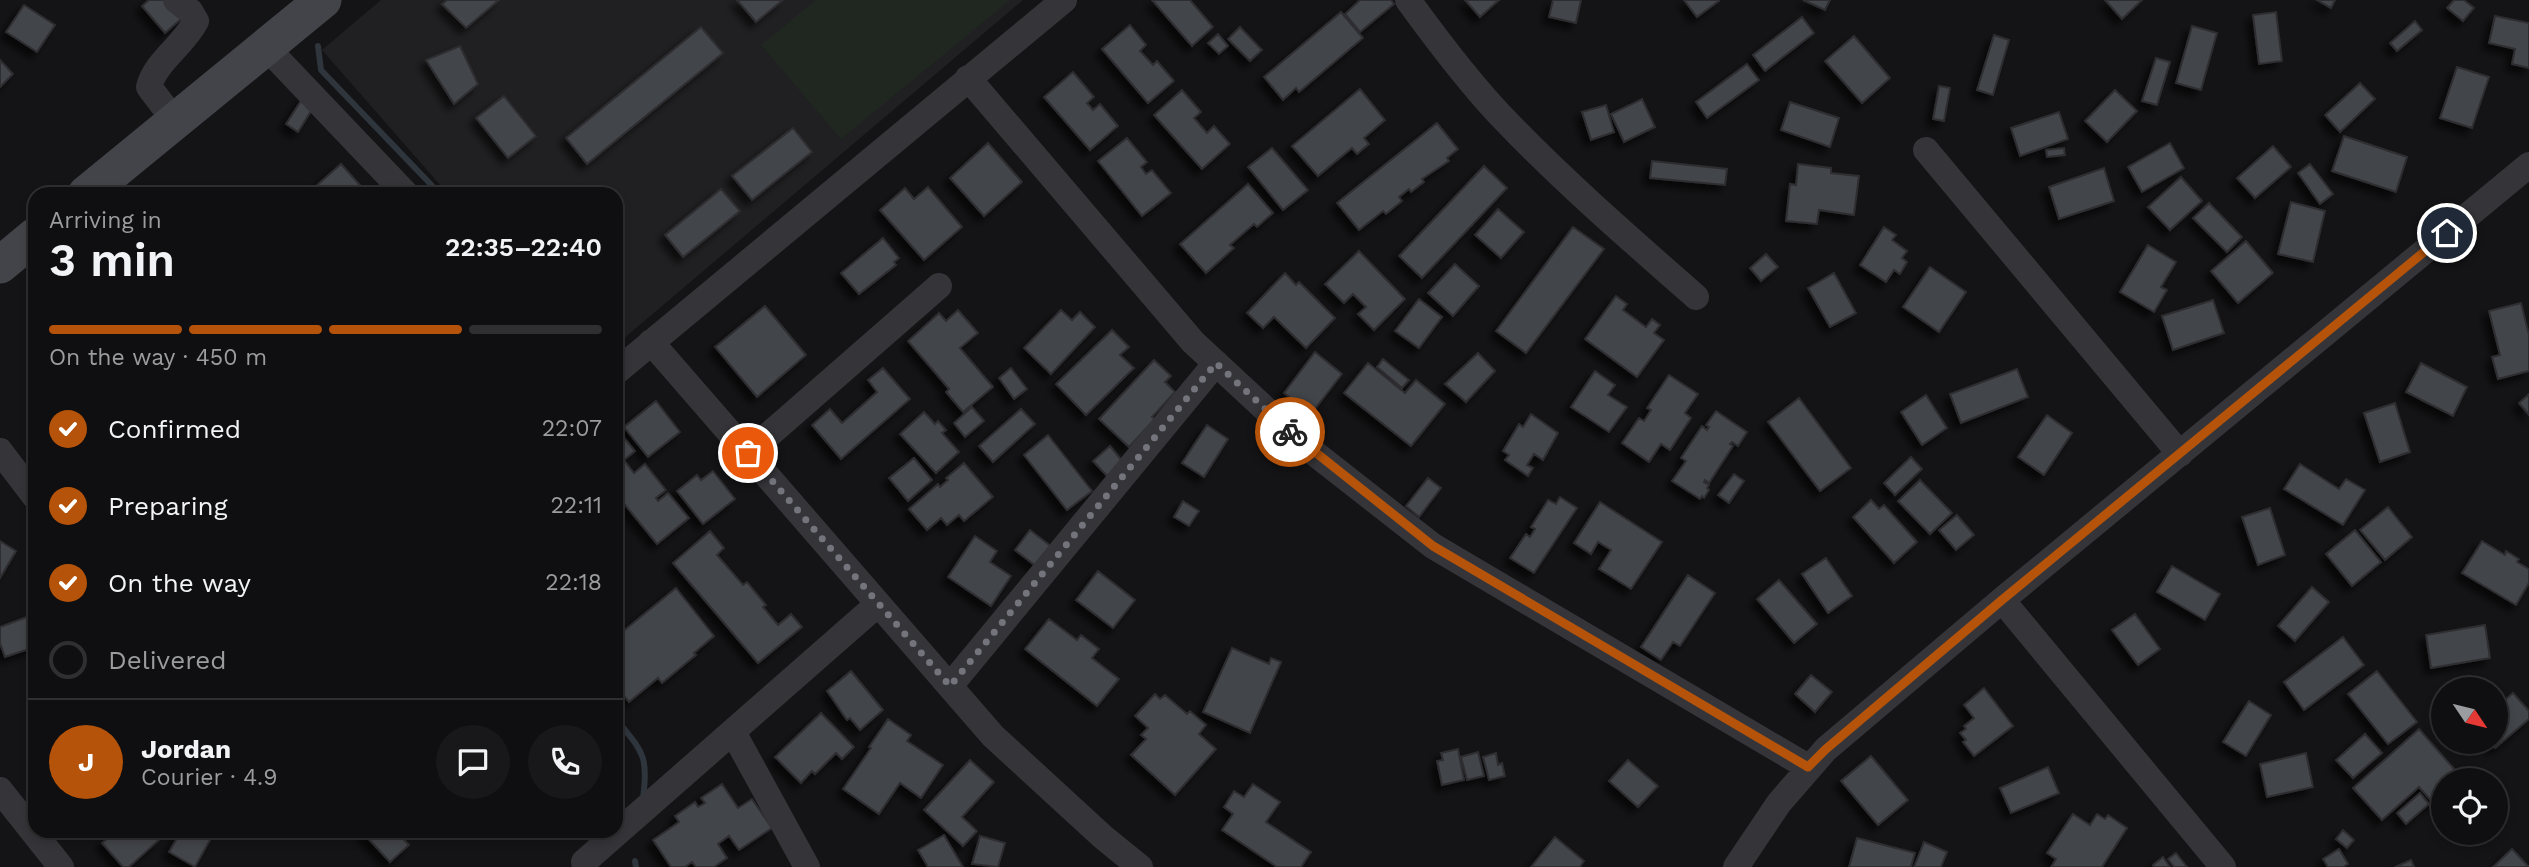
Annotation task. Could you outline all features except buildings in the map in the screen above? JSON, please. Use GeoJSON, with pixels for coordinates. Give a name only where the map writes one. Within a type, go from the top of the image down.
{"type":"FeatureCollection","features":[{"type":"Feature","properties":{"kind":"main road"},"geometry":{"type":"LineString","coordinates":[[95,187],[323,0]]}},
{"type":"Feature","properties":{"kind":"main road"},"geometry":{"type":"LineString","coordinates":[[0,265],[28,242]]}},
{"type":"Feature","properties":{"kind":"street"},"geometry":{"type":"LineString","coordinates":[[175,121],[149,87],[152,73],[189,35],[196,21],[190,11],[176,0]]}},
{"type":"Feature","properties":{"kind":"street"},"geometry":{"type":"LineString","coordinates":[[623,366],[1064,0]]}},
{"type":"Feature","properties":{"kind":"street"},"geometry":{"type":"LineString","coordinates":[[1408,0],[1444,49],[1507,122],[1568,183],[1696,297]]}},
{"type":"Feature","properties":{"kind":"street"},"geometry":{"type":"LineString","coordinates":[[266,47],[399,187]]}},
{"type":"Feature","properties":{"kind":"street"},"geometry":{"type":"LineString","coordinates":[[968,78],[1193,342],[1304,445],[1433,546],[1808,767]]}},
{"type":"Feature","properties":{"kind":"street"},"geometry":{"type":"LineString","coordinates":[[1926,149],[2180,454]]}},
{"type":"Feature","properties":{"kind":"street"},"geometry":{"type":"LineString","coordinates":[[1736,867],[1779,803],[1826,749],[2002,600],[2529,165]]}},
{"type":"Feature","properties":{"kind":"street"},"geometry":{"type":"LineString","coordinates":[[748,453],[939,286]]}},
{"type":"Feature","properties":{"kind":"street"},"geometry":{"type":"LineString","coordinates":[[651,342],[993,736],[1103,837],[1140,867]]}},
{"type":"Feature","properties":{"kind":"street"},"geometry":{"type":"LineString","coordinates":[[950,686],[1216,363]]}},
{"type":"Feature","properties":{"kind":"street"},"geometry":{"type":"LineString","coordinates":[[0,451],[28,488]]}},
{"type":"Feature","properties":{"kind":"street"},"geometry":{"type":"LineString","coordinates":[[2002,600],[2222,867]]}},
{"type":"Feature","properties":{"kind":"street"},"geometry":{"type":"LineString","coordinates":[[623,828],[878,604]]}},
{"type":"Feature","properties":{"kind":"street"},"geometry":{"type":"LineString","coordinates":[[733,732],[807,867]]}},
{"type":"Feature","properties":{"kind":"street"},"geometry":{"type":"LineString","coordinates":[[0,790],[28,825]]}},
{"type":"Feature","properties":{"kind":"street"},"geometry":{"type":"LineString","coordinates":[[38,838],[61,867]]}},
{"type":"Feature","properties":{"kind":"street"},"geometry":{"type":"LineString","coordinates":[[584,862],[612,838]]}},
{"type":"Feature","properties":{"kind":"shaded area"},"geometry":{"type":"Polygon","coordinates":[[[381,0],[1023,0],[623,339],[623,187],[442,187],[322,50],[381,0]]]}},
{"type":"Feature","properties":{"kind":"shaded area"},"geometry":{"type":"Polygon","coordinates":[[[816,0],[1010,0],[841,139],[761,45],[816,0]]]}},
{"type":"Feature","properties":{"kind":"waterway"},"geometry":{"type":"LineString","coordinates":[[318,46],[321,70],[433,187]]}},
{"type":"Feature","properties":{"kind":"waterway"},"geometry":{"type":"LineString","coordinates":[[623,728],[642,754],[645,772],[643,798]]}},
{"type":"Feature","properties":{"kind":"waterway"},"geometry":{"type":"LineString","coordinates":[[635,861],[636,867]]}},
{"type":"Feature","properties":{"kind":"way so far"},"geometry":{"type":"LineString","coordinates":[[748,453],[950,686],[1216,363],[1290,432]]}},
{"type":"Feature","properties":{"kind":"route"},"geometry":{"type":"LineString","coordinates":[[1290,432],[1433,546],[1808,767],[2002,600],[2447,233]]}}]}
